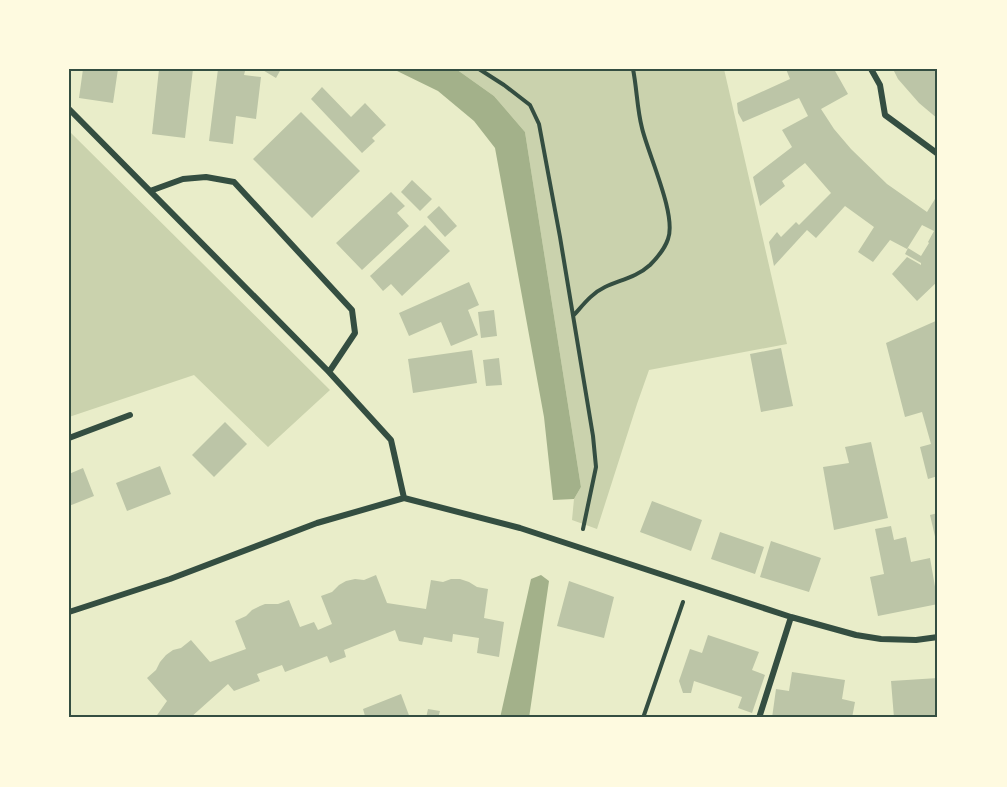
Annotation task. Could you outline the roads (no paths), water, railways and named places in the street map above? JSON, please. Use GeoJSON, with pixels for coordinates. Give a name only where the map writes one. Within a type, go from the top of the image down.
{"type":"FeatureCollection","features":[{"type":"Feature","properties":{"kind":"street"},"geometry":{"type":"LineString","coordinates":[[872,69],[880,85],[885,115],[938,154]]}},
{"type":"Feature","properties":{"kind":"street"},"geometry":{"type":"LineString","coordinates":[[69,109],[329,372],[391,440],[404,498]]}},
{"type":"Feature","properties":{"kind":"street"},"geometry":{"type":"LineString","coordinates":[[150,191],[183,179],[206,177],[234,182],[352,310],[356,333],[329,372]]}},
{"type":"Feature","properties":{"kind":"street"},"geometry":{"type":"LineString","coordinates":[[69,438],[130,415]]}},
{"type":"Feature","properties":{"kind":"street"},"geometry":{"type":"LineString","coordinates":[[69,612],[170,579],[317,522],[404,498],[520,528],[791,617],[856,635],[881,639],[916,640],[938,637]]}},
{"type":"Feature","properties":{"kind":"street"},"geometry":{"type":"LineString","coordinates":[[759,718],[791,617]]}}]}
